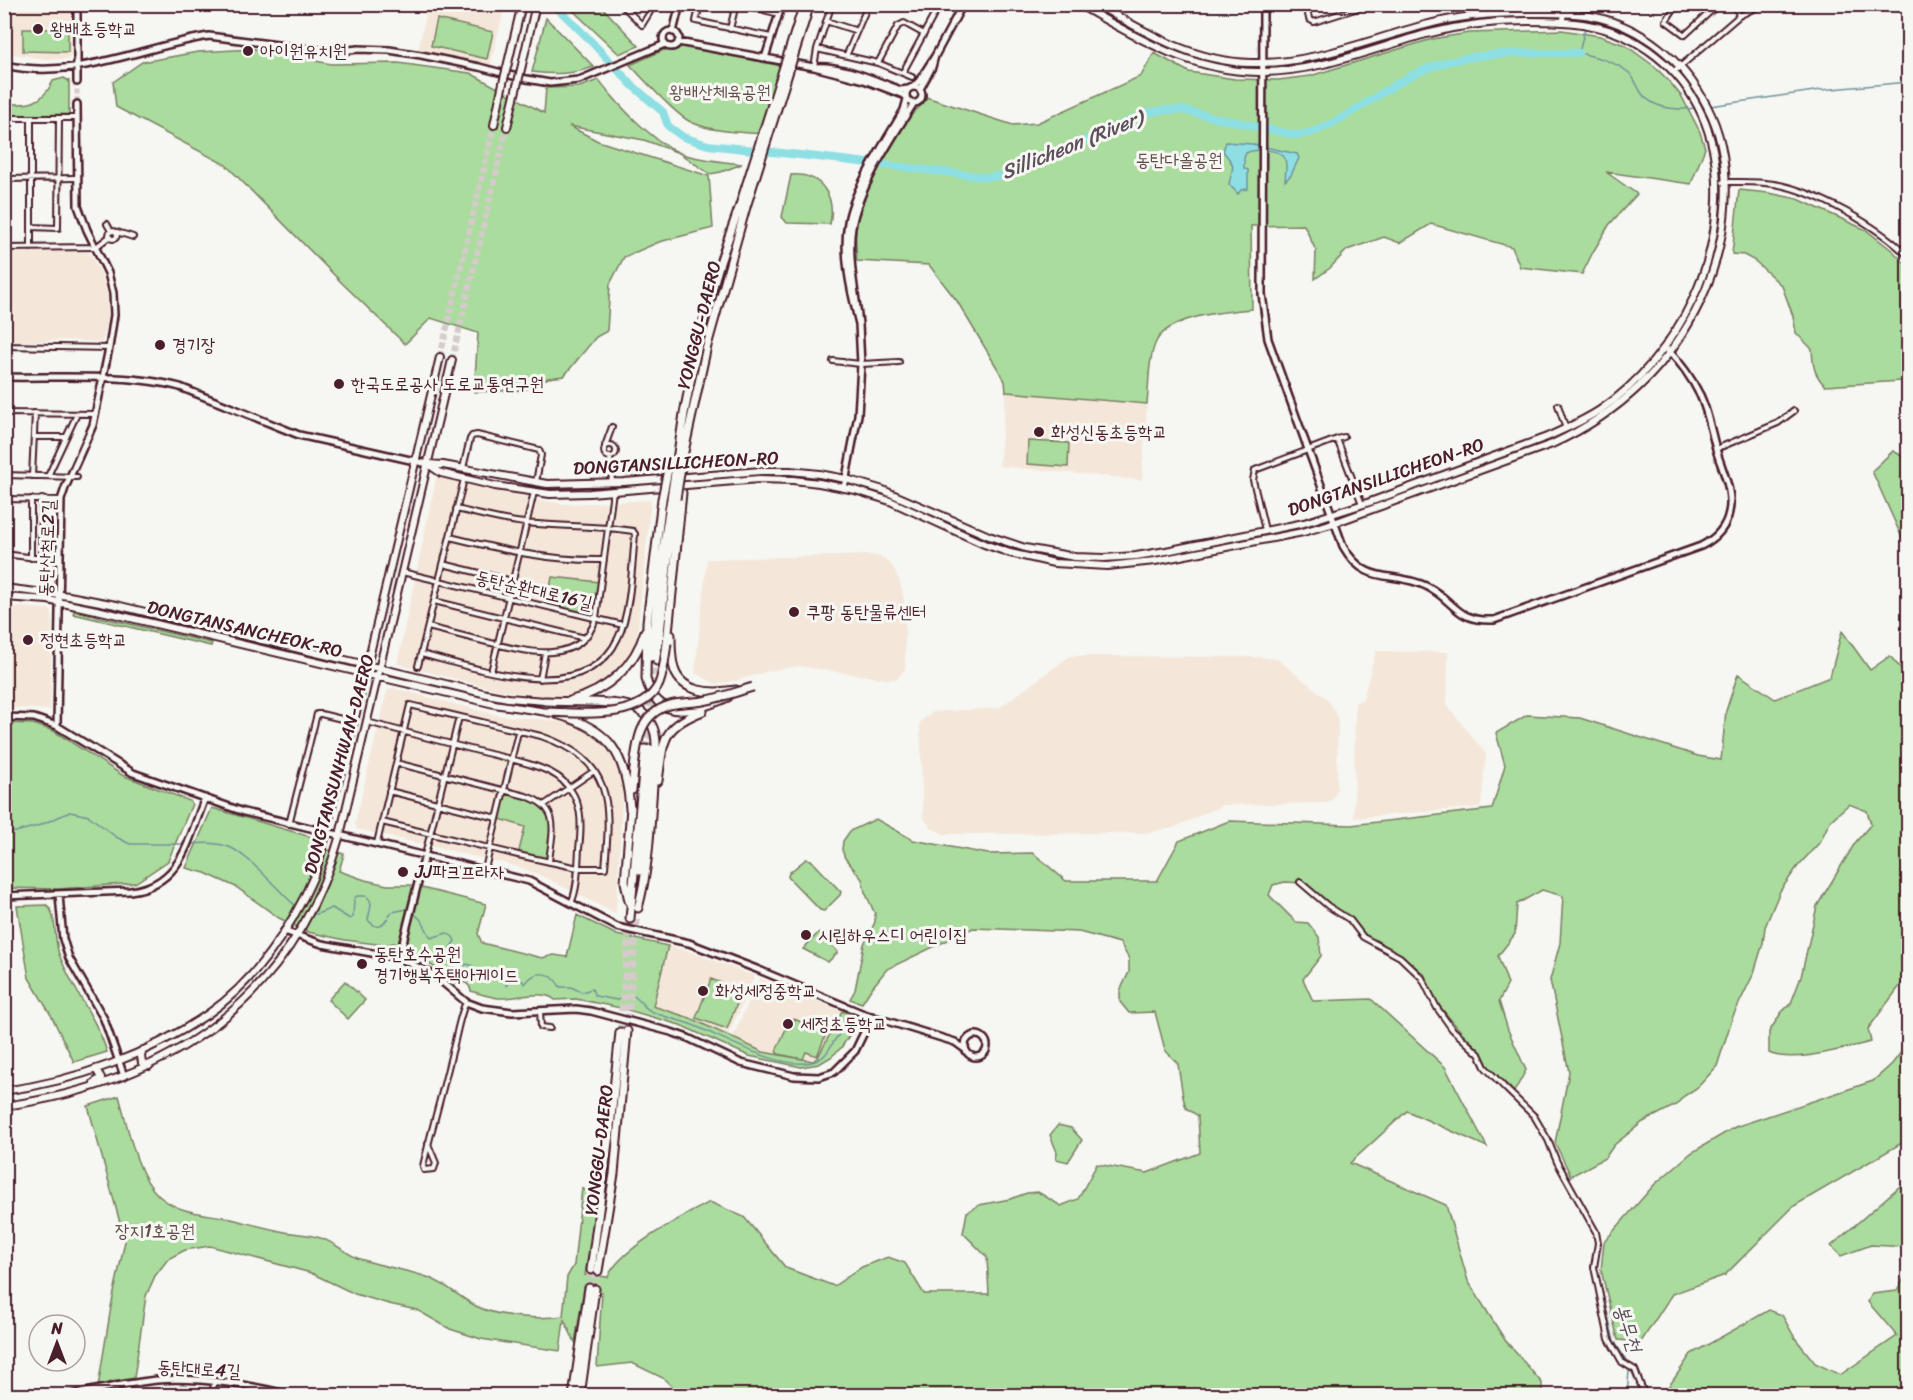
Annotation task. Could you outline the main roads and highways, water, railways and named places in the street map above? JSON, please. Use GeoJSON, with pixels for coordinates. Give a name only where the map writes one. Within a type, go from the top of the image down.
{"type":"FeatureCollection","features":[{"type":"Feature","properties":{"kind":"highway","name":"YONGGU-DAERO"},"geometry":{"type":"LineString","coordinates":[[654,661],[659,576],[676,498],[679,460],[684,435],[743,206],[804,4]]}},
{"type":"Feature","properties":{"kind":"highway","name":"YONGGU-DAERO"},"geometry":{"type":"LineString","coordinates":[[743,206],[810,4]]}},
{"type":"Feature","properties":{"kind":"highway"},"geometry":{"type":"LineString","coordinates":[[545,702],[573,700],[604,687],[616,678],[634,655],[644,635],[647,622],[662,500],[679,460],[684,435]]}},
{"type":"Feature","properties":{"kind":"highway"},"geometry":{"type":"LineString","coordinates":[[547,712],[619,711],[643,703],[654,692],[660,679],[667,643],[676,498]]}},
{"type":"Feature","properties":{"kind":"highway"},"geometry":{"type":"LineString","coordinates":[[669,613],[675,672],[686,685],[698,691],[721,693],[753,687]]}},
{"type":"Feature","properties":{"kind":"highway"},"geometry":{"type":"LineString","coordinates":[[647,622],[646,679],[651,694],[666,707],[675,710],[698,709],[753,687]]}},
{"type":"Feature","properties":{"kind":"highway"},"geometry":{"type":"LineString","coordinates":[[634,907],[625,882],[638,737],[646,720],[652,714],[671,705],[720,697],[753,687]]}},
{"type":"Feature","properties":{"kind":"highway"},"geometry":{"type":"LineString","coordinates":[[650,831],[666,737],[684,718],[753,687]]}},
{"type":"Feature","properties":{"kind":"highway"},"geometry":{"type":"LineString","coordinates":[[545,702],[623,704],[637,709],[649,719],[653,727],[656,746],[644,888],[634,907]]}},
{"type":"Feature","properties":{"kind":"highway"},"geometry":{"type":"LineString","coordinates":[[547,712],[587,725],[613,747],[625,771],[630,809]]}},
{"type":"Feature","properties":{"kind":"highway"},"geometry":{"type":"LineString","coordinates":[[633,919],[648,749]]}},
{"type":"Feature","properties":{"kind":"highway","name":"YONGGU-DAERO"},"geometry":{"type":"LineString","coordinates":[[594,1271],[610,1128],[624,1031]]}},
{"type":"Feature","properties":{"kind":"highway"},"geometry":{"type":"LineString","coordinates":[[573,1395],[592,1289],[580,1395]]}},
{"type":"Feature","properties":{"kind":"main road"},"geometry":{"type":"LineString","coordinates":[[494,125],[522,4]]}},
{"type":"Feature","properties":{"kind":"main road"},"geometry":{"type":"LineString","coordinates":[[507,127],[536,4]]}},
{"type":"Feature","properties":{"kind":"main road","name":"DONGTANSILLICHEON-RO"},"geometry":{"type":"LineString","coordinates":[[428,464],[536,483],[612,483],[768,471],[804,472],[871,485],[1006,543],[1044,553],[1104,558],[1136,556],[1265,531],[1332,514],[1566,429],[1602,409],[1642,374],[1680,324],[1700,283],[1711,243],[1716,214],[1714,153],[1703,118],[1692,95],[1674,72],[1653,53],[1638,44],[1603,28],[1570,22],[1514,21],[1470,25],[1428,34],[1308,67],[1262,72],[1217,68],[1181,58],[1143,41],[1078,4]]}},
{"type":"Feature","properties":{"kind":"main road","name":"DONGTANSILLICHEON-RO"},"geometry":{"type":"LineString","coordinates":[[428,464],[441,473],[464,479],[534,492],[566,494],[759,479],[807,481],[844,488],[890,501],[998,549],[1043,561],[1080,566],[1120,566],[1279,538],[1334,523],[1552,444],[1601,418],[1622,402],[1650,376],[1670,352],[1693,317],[1711,273],[1723,222],[1725,182],[1722,151],[1712,116],[1701,94],[1681,67],[1660,48],[1627,27],[1604,19],[1564,13],[1496,14],[1455,19],[1412,28],[1293,61],[1263,63],[1223,60],[1190,52],[1151,35],[1096,4]]}},
{"type":"Feature","properties":{"kind":"main road","name":"DONGTANSUNHWAN-DAERO"},"geometry":{"type":"LineString","coordinates":[[4,1091],[39,1085],[118,1061],[167,1038],[209,1013],[228,998],[254,970],[294,916],[312,880],[325,845],[440,357]]}},
{"type":"Feature","properties":{"kind":"main road","name":"DONGTANSUNHWAN-DAERO"},"geometry":{"type":"LineString","coordinates":[[4,1106],[79,1090],[124,1076],[149,1066],[195,1040],[239,1005],[267,976],[296,937],[326,877],[340,835],[452,360]]}},
{"type":"Feature","properties":{"kind":"main road"},"geometry":{"type":"LineString","coordinates":[[612,483],[613,491]]}},
{"type":"Feature","properties":{"kind":"main road","name":"DONGTANSANCHEOK-RO"},"geometry":{"type":"LineString","coordinates":[[4,588],[59,599],[503,706],[547,712]]}},
{"type":"Feature","properties":{"kind":"main road","name":"DONGTANSANCHEOK-RO"},"geometry":{"type":"LineString","coordinates":[[4,597],[59,599],[116,605],[487,694],[545,702]]}},
{"type":"Feature","properties":{"kind":"main road"},"geometry":{"type":"LineString","coordinates":[[360,697],[368,698],[372,703]]}},
{"type":"Feature","properties":{"kind":"main road"},"geometry":{"type":"LineString","coordinates":[[332,808],[333,813],[345,814]]}},
{"type":"Feature","properties":{"kind":"main road"},"geometry":{"type":"LineString","coordinates":[[143,1050],[141,1060],[144,1065],[149,1066]]}},
{"type":"Feature","properties":{"kind":"main road"},"geometry":{"type":"LineString","coordinates":[[79,1090],[98,1081],[100,1076],[96,1069]]}},
{"type":"Feature","properties":{"kind":"water"},"geometry":{"type":"Polygon","coordinates":[[[1226,142],[1252,144],[1297,154],[1299,158],[1291,175],[1285,181],[1286,162],[1281,154],[1266,150],[1246,153],[1244,168],[1248,170],[1248,189],[1241,190],[1238,194],[1229,184],[1233,167],[1223,151],[1226,142]]]}},
{"type":"Feature","properties":{"kind":"waterway","name":"Sillicheon (River)"},"geometry":{"type":"LineString","coordinates":[[553,4],[632,85],[663,112],[668,126],[683,137],[708,145],[986,177],[1000,176],[1014,171],[1147,113],[1182,110],[1295,135],[1325,127],[1407,78],[1440,64],[1499,54],[1579,53]]}},
{"type":"Feature","properties":{"kind":"waterway","name":"Sillicheon (River)"},"geometry":{"type":"LineString","coordinates":[[1591,12],[1593,4]]}},
{"type":"Feature","properties":{"kind":"waterway"},"geometry":{"type":"LineString","coordinates":[[1585,28],[1579,53],[1623,68],[1632,77],[1643,95],[1654,104],[1675,109],[1696,108]]}},
{"type":"Feature","properties":{"kind":"waterway"},"geometry":{"type":"LineString","coordinates":[[1710,106],[1821,90],[1908,82]]}},
{"type":"Feature","properties":{"kind":"waterway"},"geometry":{"type":"LineString","coordinates":[[4,835],[38,826],[70,812],[89,816],[116,837],[130,844],[186,844]]}},
{"type":"Feature","properties":{"kind":"waterway"},"geometry":{"type":"LineString","coordinates":[[190,844],[219,844],[237,851],[297,907]]}},
{"type":"Feature","properties":{"kind":"waterway"},"geometry":{"type":"LineString","coordinates":[[309,913],[317,914],[332,908],[350,919],[353,917],[354,899],[357,896],[366,896],[371,904],[368,920],[379,926],[392,912],[408,909]]}},
{"type":"Feature","properties":{"kind":"waterway"},"geometry":{"type":"LineString","coordinates":[[412,911],[422,921],[431,938],[447,933],[453,937],[455,941],[447,952],[446,960],[449,962],[463,954],[461,966],[467,964],[473,966],[479,976],[486,981],[500,976],[507,986],[511,976],[515,973],[525,984],[534,976],[543,974],[553,978],[560,987],[571,987],[582,992],[592,989],[595,996],[617,1000],[634,996],[646,1008],[656,1013],[695,1026],[752,1052],[784,1061],[812,1062],[821,1058],[849,1023]]}},
{"type":"Feature","properties":{"kind":"waterway","name":"봉무천"},"geometry":{"type":"LineString","coordinates":[[1597,1269],[1614,1341],[1626,1360],[1629,1371],[1627,1396]]}},
{"type":"Feature","properties":{"kind":"tunnel"},"geometry":{"type":"LineString","coordinates":[[77,82],[77,104]]}},
{"type":"Feature","properties":{"kind":"tunnel"},"geometry":{"type":"LineString","coordinates":[[440,357],[494,125]]}},
{"type":"Feature","properties":{"kind":"tunnel"},"geometry":{"type":"LineString","coordinates":[[452,360],[507,127]]}},
{"type":"Feature","properties":{"kind":"tunnel"},"geometry":{"type":"LineString","coordinates":[[645,749],[651,661]]}},
{"type":"Feature","properties":{"kind":"tunnel"},"geometry":{"type":"LineString","coordinates":[[650,749],[657,661]]}},
{"type":"Feature","properties":{"kind":"tunnel"},"geometry":{"type":"LineString","coordinates":[[620,1032],[630,919]]}},
{"type":"Feature","properties":{"kind":"tunnel"},"geometry":{"type":"LineString","coordinates":[[627,1031],[637,919]]}},
{"type":"Feature","properties":{"kind":"tunnel"},"geometry":{"type":"LineString","coordinates":[[589,1288],[591,1270]]}},
{"type":"Feature","properties":{"kind":"tunnel"},"geometry":{"type":"LineString","coordinates":[[595,1289],[598,1271]]}},
{"type":"Feature","properties":{"kind":"place","name":"왕배초등학교"},"geometry":{"type":"Point","coordinates":[38,29]}},
{"type":"Feature","properties":{"kind":"place","name":"아이원유치원"},"geometry":{"type":"Point","coordinates":[248,51]}},
{"type":"Feature","properties":{"kind":"place","name":"경기장"},"geometry":{"type":"Point","coordinates":[160,345]}},
{"type":"Feature","properties":{"kind":"place","name":"한국도로공사 도로교통연구원"},"geometry":{"type":"Point","coordinates":[339,384]}},
{"type":"Feature","properties":{"kind":"place","name":"화성신동초등학교"},"geometry":{"type":"Point","coordinates":[1039,432]}},
{"type":"Feature","properties":{"kind":"place","name":"쿠팡 동탄물류센터"},"geometry":{"type":"Point","coordinates":[794,612]}},
{"type":"Feature","properties":{"kind":"place","name":"정현초등학교"},"geometry":{"type":"Point","coordinates":[28,640]}},
{"type":"Feature","properties":{"kind":"place","name":"JJ파크프라자"},"geometry":{"type":"Point","coordinates":[403,872]}},
{"type":"Feature","properties":{"kind":"place","name":"시립하우스디 어린이집"},"geometry":{"type":"Point","coordinates":[806,935]}},
{"type":"Feature","properties":{"kind":"place","name":"동탄호수공원 경기행복주택아케이드"},"geometry":{"type":"Point","coordinates":[362,964]}},
{"type":"Feature","properties":{"kind":"place","name":"화성세정중학교"},"geometry":{"type":"Point","coordinates":[703,991]}},
{"type":"Feature","properties":{"kind":"place","name":"세정초등학교"},"geometry":{"type":"Point","coordinates":[788,1024]}},
{"type":"Feature","properties":{"kind":"park label","name":"왕배산체육공원"},"geometry":{"type":"Point","coordinates":[720,92]}},
{"type":"Feature","properties":{"kind":"park label","name":"동탄다올공원"},"geometry":{"type":"Point","coordinates":[1179,160]}},
{"type":"Feature","properties":{"kind":"park label","name":"장지1호공원"},"geometry":{"type":"Point","coordinates":[155,1231]}}]}
